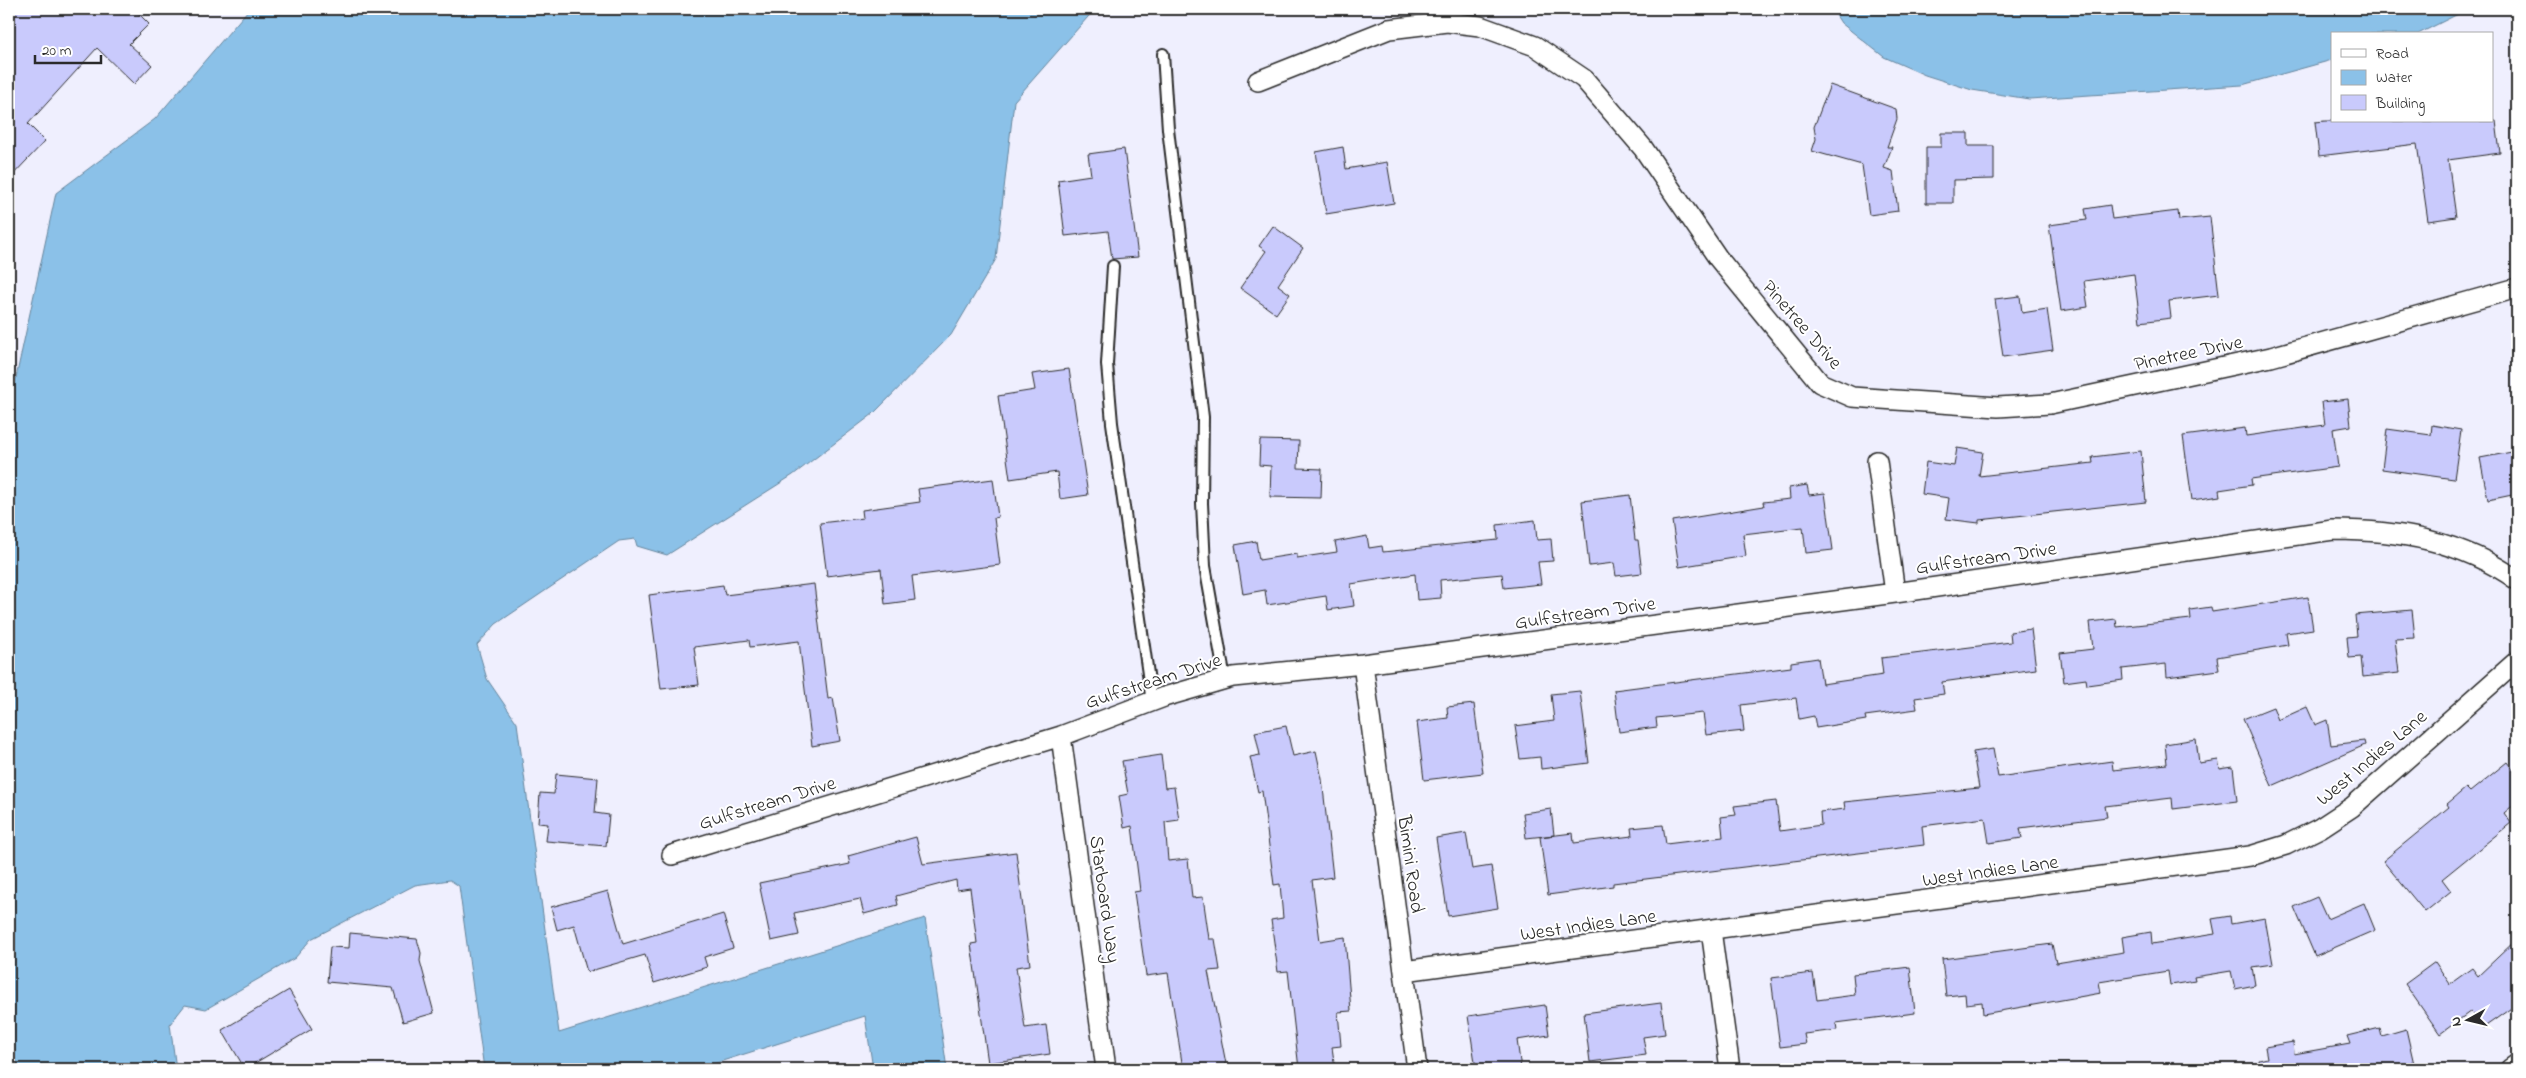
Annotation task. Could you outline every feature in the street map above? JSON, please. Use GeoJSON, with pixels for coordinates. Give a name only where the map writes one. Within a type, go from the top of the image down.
{"type":"FeatureCollection","features":[{"type":"Feature","properties":{"kind":"street","name":"Pinetree Drive"},"geometry":{"type":"LineString","coordinates":[[1258,81],[1390,29],[1447,22],[1480,26],[1536,46],[1584,79],[1643,148],[1718,258],[1820,383],[1852,397],[1998,407],[2050,404],[2271,357],[2517,288]]}},
{"type":"Feature","properties":{"kind":"street"},"geometry":{"type":"LineString","coordinates":[[1877,461],[1895,593]]}},
{"type":"Feature","properties":{"kind":"street","name":"Gulfstream Drive"},"geometry":{"type":"LineString","coordinates":[[672,855],[1060,736],[1152,702],[1225,679],[1363,664],[1895,593],[2333,530],[2372,530],[2410,534],[2482,559],[2517,580]]}},
{"type":"Feature","properties":{"kind":"street","name":"West Indies Lane"},"geometry":{"type":"LineString","coordinates":[[1404,971],[2232,860],[2286,844],[2320,828],[2352,807],[2517,661]]}},
{"type":"Feature","properties":{"kind":"street","name":"Bimini Road"},"geometry":{"type":"LineString","coordinates":[[1363,664],[1417,1069]]}},
{"type":"Feature","properties":{"kind":"street","name":"Starboard Way"},"geometry":{"type":"LineString","coordinates":[[1060,736],[1106,1069]]}},
{"type":"Feature","properties":{"kind":"street"},"geometry":{"type":"LineString","coordinates":[[1711,930],[1730,1069]]}},
{"type":"Feature","properties":{"kind":"street"},"geometry":{"type":"LineString","coordinates":[[2510,1069],[2517,1064]]}},
{"type":"Feature","properties":{"kind":"lane"},"geometry":{"type":"LineString","coordinates":[[1163,54],[1168,129],[1203,417],[1202,503],[1205,566],[1225,679]]}},
{"type":"Feature","properties":{"kind":"lane"},"geometry":{"type":"LineString","coordinates":[[1113,266],[1107,364],[1112,424],[1152,702]]}},
{"type":"Feature","properties":{"kind":"water"},"geometry":{"type":"Polygon","coordinates":[[[249,9],[1095,9],[1014,101],[996,259],[951,335],[873,414],[793,475],[667,555],[637,546],[635,539],[619,541],[496,624],[477,645],[487,679],[517,723],[559,1033],[925,918],[947,1069],[873,1069],[865,1016],[697,1069],[484,1069],[459,886],[450,880],[415,885],[311,939],[295,958],[206,1009],[185,1005],[170,1024],[176,1069],[9,1069],[9,410],[56,193],[155,119],[249,9]]]}},
{"type":"Feature","properties":{"kind":"water"},"geometry":{"type":"Polygon","coordinates":[[[1832,9],[2468,9],[2422,32],[2331,32],[2331,60],[2242,85],[2029,99],[1972,90],[1925,75],[1884,57],[1841,23],[1832,9]]]}},
{"type":"Feature","properties":{"kind":"building"},"geometry":{"type":"Polygon","coordinates":[[[17,9],[134,9],[149,24],[129,44],[152,65],[134,84],[97,48],[28,124],[45,141],[9,179],[9,18],[17,9]]]}},
{"type":"Feature","properties":{"kind":"building"},"geometry":{"type":"Polygon","coordinates":[[[1830,85],[1896,109],[1897,119],[1887,147],[1892,147],[1884,168],[1893,171],[1898,211],[1869,215],[1862,165],[1812,151],[1816,139],[1814,127],[1830,85]]]}},
{"type":"Feature","properties":{"kind":"building"},"geometry":{"type":"Polygon","coordinates":[[[2496,121],[2500,153],[2448,160],[2456,217],[2428,221],[2417,144],[2319,156],[2315,122],[2496,121]]]}},
{"type":"Feature","properties":{"kind":"building"},"geometry":{"type":"Polygon","coordinates":[[[1941,133],[1968,133],[1968,146],[1994,146],[1994,179],[1953,180],[1953,203],[1926,203],[1926,147],[1941,147],[1941,133]]]}},
{"type":"Feature","properties":{"kind":"building"},"geometry":{"type":"Polygon","coordinates":[[[1343,147],[1346,169],[1387,162],[1394,203],[1326,214],[1316,152],[1343,147]]]}},
{"type":"Feature","properties":{"kind":"building"},"geometry":{"type":"Polygon","coordinates":[[[1124,149],[1138,257],[1112,259],[1108,231],[1065,236],[1058,180],[1091,175],[1088,154],[1124,149]]]}},
{"type":"Feature","properties":{"kind":"building"},"geometry":{"type":"Polygon","coordinates":[[[2110,205],[2112,219],[2178,211],[2179,220],[2210,217],[2219,295],[2169,301],[2171,318],[2140,322],[2134,274],[2084,281],[2088,307],[2061,311],[2049,225],[2087,220],[2085,209],[2110,205]]]}},
{"type":"Feature","properties":{"kind":"building"},"geometry":{"type":"Polygon","coordinates":[[[1273,226],[1303,248],[1278,285],[1290,294],[1276,314],[1240,288],[1266,251],[1259,246],[1273,226]]]}},
{"type":"Feature","properties":{"kind":"building"},"geometry":{"type":"Polygon","coordinates":[[[2020,296],[2022,313],[2047,309],[2053,350],[2003,357],[1995,299],[2020,296]]]}},
{"type":"Feature","properties":{"kind":"building"},"geometry":{"type":"Polygon","coordinates":[[[1069,369],[1088,495],[1060,499],[1057,472],[1010,479],[998,396],[1035,390],[1032,374],[1069,369]]]}},
{"type":"Feature","properties":{"kind":"building"},"geometry":{"type":"Polygon","coordinates":[[[2348,399],[2351,426],[2333,429],[2338,467],[2251,479],[2252,485],[2219,490],[2220,496],[2192,500],[2183,436],[2245,428],[2246,436],[2325,425],[2322,402],[2348,399]]]}},
{"type":"Feature","properties":{"kind":"building"},"geometry":{"type":"Polygon","coordinates":[[[2432,425],[2461,430],[2454,479],[2382,469],[2387,429],[2431,435],[2432,425]]]}},
{"type":"Feature","properties":{"kind":"building"},"geometry":{"type":"Polygon","coordinates":[[[1260,440],[1299,441],[1298,468],[1322,469],[1321,498],[1270,497],[1271,466],[1259,465],[1260,440]]]}},
{"type":"Feature","properties":{"kind":"building"},"geometry":{"type":"Polygon","coordinates":[[[1957,448],[1983,452],[1979,476],[2093,463],[2092,457],[2141,451],[2146,502],[1979,520],[1979,523],[1946,519],[1949,498],[1922,494],[1926,462],[1954,466],[1957,448]]]}},
{"type":"Feature","properties":{"kind":"building"},"geometry":{"type":"Polygon","coordinates":[[[2517,451],[2517,494],[2488,500],[2480,458],[2517,451]]]}},
{"type":"Feature","properties":{"kind":"building"},"geometry":{"type":"Polygon","coordinates":[[[993,479],[998,517],[994,518],[1000,565],[912,576],[915,600],[885,604],[881,569],[827,576],[820,523],[863,518],[862,510],[920,502],[918,489],[993,479]]]}},
{"type":"Feature","properties":{"kind":"building"},"geometry":{"type":"Polygon","coordinates":[[[1807,485],[1809,495],[1825,493],[1833,550],[1806,553],[1803,527],[1743,534],[1746,556],[1679,567],[1672,521],[1764,506],[1763,502],[1790,499],[1789,488],[1807,485]]]}},
{"type":"Feature","properties":{"kind":"building"},"geometry":{"type":"Polygon","coordinates":[[[1630,495],[1635,540],[1638,540],[1642,573],[1616,576],[1614,563],[1589,566],[1582,501],[1630,495]]]}},
{"type":"Feature","properties":{"kind":"building"},"geometry":{"type":"Polygon","coordinates":[[[1535,520],[1537,540],[1551,539],[1553,561],[1538,562],[1541,584],[1504,588],[1502,574],[1440,580],[1441,598],[1417,600],[1415,574],[1351,584],[1354,606],[1328,610],[1326,596],[1267,605],[1265,590],[1243,594],[1235,545],[1256,541],[1259,560],[1297,554],[1297,558],[1337,552],[1335,542],[1367,536],[1369,548],[1382,546],[1383,552],[1498,540],[1497,525],[1535,520]]]}},
{"type":"Feature","properties":{"kind":"building"},"geometry":{"type":"Polygon","coordinates":[[[814,584],[828,699],[833,698],[840,741],[812,746],[799,641],[750,647],[749,640],[694,647],[699,685],[661,689],[649,595],[723,585],[725,595],[814,584]]]}},
{"type":"Feature","properties":{"kind":"building"},"geometry":{"type":"Polygon","coordinates":[[[2308,597],[2313,629],[2286,633],[2288,645],[2217,657],[2219,670],[2167,677],[2166,664],[2122,669],[2123,680],[2087,685],[2086,679],[2064,682],[2060,653],[2093,649],[2090,622],[2116,619],[2117,627],[2191,619],[2190,610],[2211,607],[2212,612],[2308,597]]]}},
{"type":"Feature","properties":{"kind":"building"},"geometry":{"type":"Polygon","coordinates":[[[2412,610],[2415,638],[2395,639],[2399,673],[2363,677],[2361,657],[2349,658],[2347,637],[2357,636],[2355,615],[2412,610]]]}},
{"type":"Feature","properties":{"kind":"building"},"geometry":{"type":"Polygon","coordinates":[[[2031,629],[2036,669],[1942,682],[1944,694],[1915,698],[1917,709],[1865,716],[1866,720],[1816,728],[1814,716],[1799,719],[1796,698],[1741,705],[1744,731],[1706,735],[1703,713],[1656,718],[1657,727],[1619,732],[1614,690],[1791,667],[1791,662],[1818,658],[1822,684],[1883,675],[1881,658],[2011,642],[2010,632],[2031,629]]]}},
{"type":"Feature","properties":{"kind":"building"},"geometry":{"type":"Polygon","coordinates":[[[1580,691],[1589,763],[1541,769],[1540,757],[1520,759],[1515,726],[1554,721],[1551,694],[1580,691]]]}},
{"type":"Feature","properties":{"kind":"building"},"geometry":{"type":"Polygon","coordinates":[[[1474,704],[1483,773],[1424,780],[1417,722],[1448,718],[1447,707],[1474,704]]]}},
{"type":"Feature","properties":{"kind":"building"},"geometry":{"type":"Polygon","coordinates":[[[2273,707],[2278,720],[2307,707],[2315,725],[2327,720],[2331,745],[2364,741],[2365,745],[2272,786],[2243,719],[2273,707]]]}},
{"type":"Feature","properties":{"kind":"building"},"geometry":{"type":"Polygon","coordinates":[[[1286,726],[1293,756],[1316,751],[1322,779],[1333,877],[1312,880],[1320,941],[1345,937],[1351,1011],[1338,1012],[1341,1046],[1332,1047],[1335,1069],[1299,1069],[1288,971],[1278,972],[1271,920],[1283,918],[1280,884],[1274,885],[1262,791],[1258,792],[1250,757],[1260,755],[1255,732],[1286,726]]]}},
{"type":"Feature","properties":{"kind":"building"},"geometry":{"type":"Polygon","coordinates":[[[2196,739],[2199,763],[2218,760],[2220,769],[2233,767],[2237,801],[2173,809],[2172,798],[2105,806],[2107,817],[2020,828],[2022,838],[1989,843],[1985,818],[1922,826],[1924,845],[1613,883],[1613,886],[1548,895],[1540,837],[1573,833],[1574,843],[1632,836],[1631,828],[1663,825],[1666,844],[1723,837],[1721,817],[1736,815],[1734,806],[1776,801],[1780,831],[1821,825],[1820,812],[1845,809],[1844,802],[1979,788],[1973,752],[1993,749],[1998,777],[2112,761],[2113,770],[2167,764],[2165,744],[2196,739]]]}},
{"type":"Feature","properties":{"kind":"building"},"geometry":{"type":"Polygon","coordinates":[[[1161,755],[1165,788],[1174,787],[1179,820],[1165,822],[1168,861],[1188,859],[1192,898],[1203,897],[1209,939],[1215,939],[1220,970],[1208,971],[1227,1069],[1183,1069],[1168,973],[1146,976],[1134,892],[1140,891],[1132,826],[1124,828],[1119,796],[1128,794],[1122,761],[1161,755]]]}},
{"type":"Feature","properties":{"kind":"building"},"geometry":{"type":"Polygon","coordinates":[[[2507,762],[2517,775],[2517,802],[2504,813],[2511,823],[2442,879],[2451,891],[2425,912],[2383,861],[2449,807],[2447,804],[2466,788],[2470,792],[2507,762]]]}},
{"type":"Feature","properties":{"kind":"building"},"geometry":{"type":"Polygon","coordinates":[[[556,774],[598,778],[595,813],[609,815],[606,846],[546,841],[548,824],[538,823],[540,793],[554,794],[556,774]]]}},
{"type":"Feature","properties":{"kind":"building"},"geometry":{"type":"Polygon","coordinates":[[[1551,809],[1554,835],[1526,838],[1523,813],[1551,809]]]}},
{"type":"Feature","properties":{"kind":"building"},"geometry":{"type":"Polygon","coordinates":[[[1466,833],[1472,869],[1491,866],[1498,908],[1448,916],[1436,838],[1466,833]]]}},
{"type":"Feature","properties":{"kind":"building"},"geometry":{"type":"Polygon","coordinates":[[[916,837],[923,864],[1016,852],[1030,965],[1016,967],[1025,1028],[1046,1025],[1050,1054],[988,1063],[971,944],[977,943],[970,888],[957,890],[956,880],[896,896],[898,905],[864,914],[860,899],[794,913],[799,935],[771,941],[759,883],[850,864],[848,856],[916,837]]]}},
{"type":"Feature","properties":{"kind":"building"},"geometry":{"type":"Polygon","coordinates":[[[608,891],[623,944],[723,914],[733,948],[704,957],[707,967],[654,983],[645,955],[587,972],[574,925],[557,930],[551,907],[608,891]]]}},
{"type":"Feature","properties":{"kind":"building"},"geometry":{"type":"Polygon","coordinates":[[[2317,897],[2327,919],[2364,903],[2375,930],[2315,956],[2294,907],[2317,897]]]}},
{"type":"Feature","properties":{"kind":"building"},"geometry":{"type":"Polygon","coordinates":[[[2230,916],[2231,924],[2265,918],[2273,964],[2252,967],[2255,985],[2235,989],[2231,971],[2194,977],[2195,981],[2170,985],[2168,971],[2099,982],[2101,993],[1983,1014],[1982,1002],[1966,1004],[1965,994],[1946,996],[1942,959],[2052,944],[2056,963],[2124,952],[2122,937],[2151,932],[2152,944],[2215,934],[2212,919],[2230,916]]]}},
{"type":"Feature","properties":{"kind":"building"},"geometry":{"type":"Polygon","coordinates":[[[350,933],[417,939],[421,953],[420,961],[434,1013],[403,1022],[393,988],[327,982],[330,947],[349,948],[350,933]]]}},
{"type":"Feature","properties":{"kind":"building"},"geometry":{"type":"Polygon","coordinates":[[[2517,939],[2517,1004],[2483,1028],[2471,1011],[2440,1034],[2405,984],[2435,962],[2450,984],[2472,968],[2478,976],[2517,939]]]}},
{"type":"Feature","properties":{"kind":"building"},"geometry":{"type":"Polygon","coordinates":[[[1910,967],[1915,1013],[1836,1023],[1837,1030],[1804,1034],[1806,1044],[1780,1047],[1771,978],[1813,973],[1817,1000],[1855,995],[1853,974],[1910,967]]]}},
{"type":"Feature","properties":{"kind":"building"},"geometry":{"type":"Polygon","coordinates":[[[289,990],[312,1029],[245,1069],[222,1030],[289,990]]]}},
{"type":"Feature","properties":{"kind":"building"},"geometry":{"type":"Polygon","coordinates":[[[1661,1003],[1665,1034],[1643,1037],[1646,1055],[1590,1062],[1584,1013],[1661,1003]]]}},
{"type":"Feature","properties":{"kind":"building"},"geometry":{"type":"Polygon","coordinates":[[[1545,1005],[1549,1035],[1517,1040],[1521,1069],[1476,1069],[1468,1016],[1545,1005]]]}},
{"type":"Feature","properties":{"kind":"building"},"geometry":{"type":"Polygon","coordinates":[[[2380,1028],[2382,1036],[2406,1029],[2414,1064],[2390,1069],[2260,1069],[2259,1060],[2267,1058],[2265,1047],[2293,1042],[2294,1054],[2350,1044],[2347,1036],[2380,1028]]]}}]}
